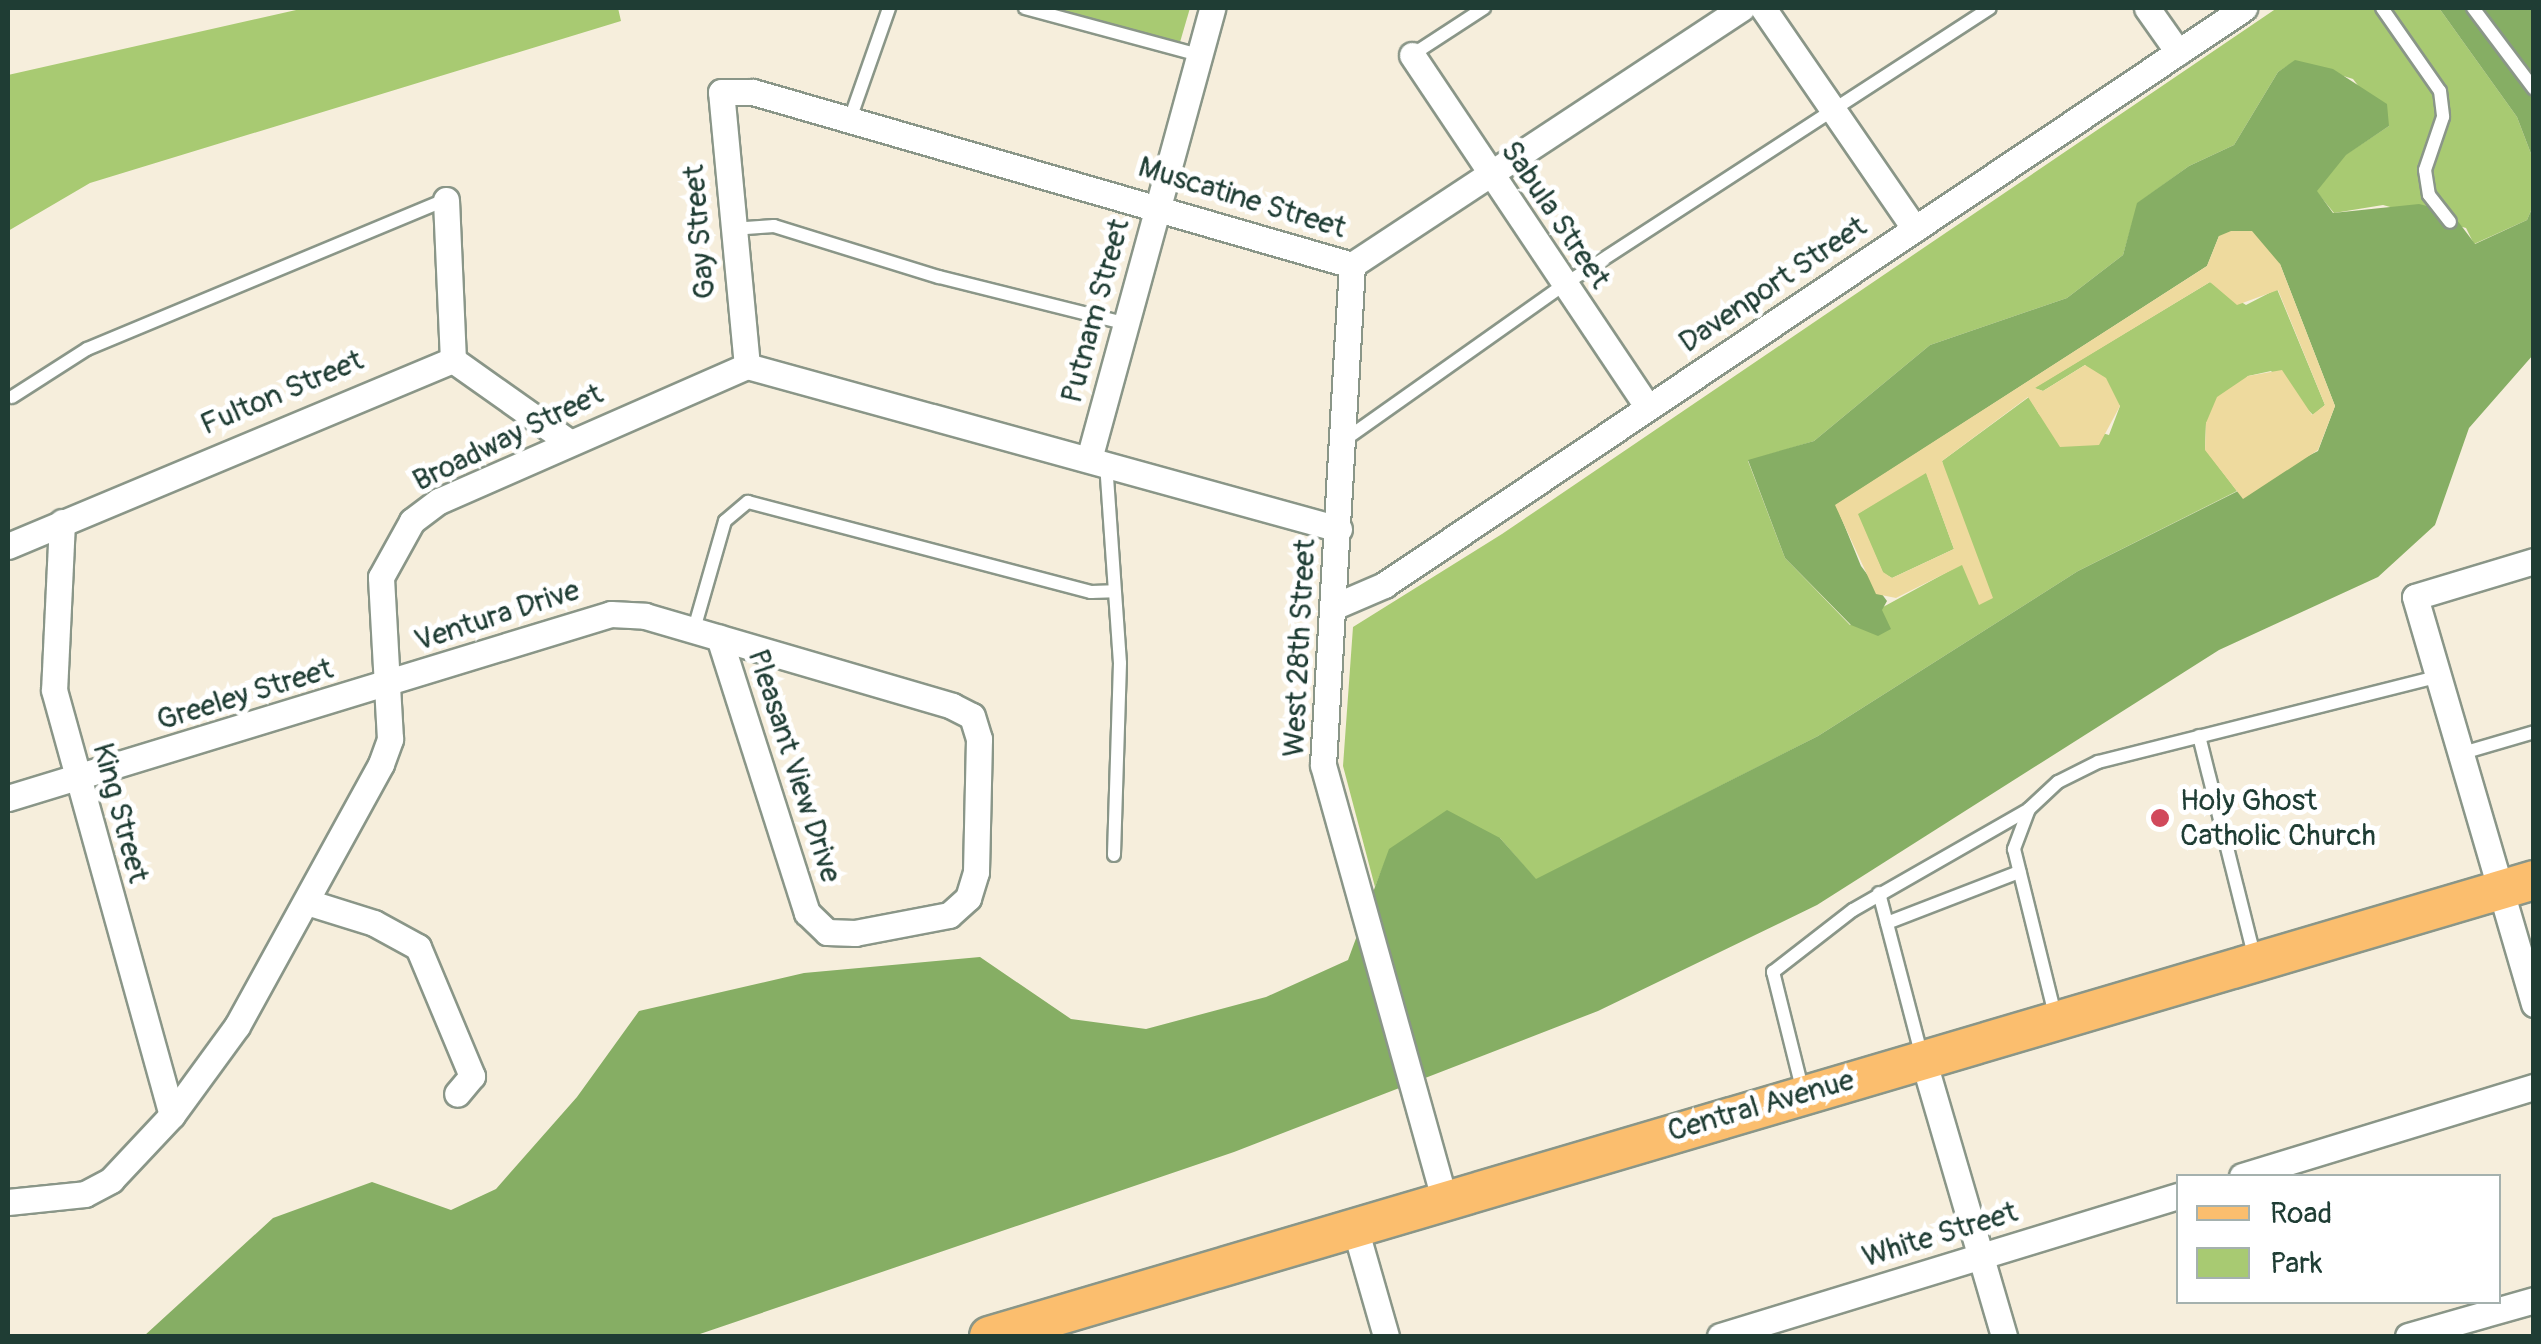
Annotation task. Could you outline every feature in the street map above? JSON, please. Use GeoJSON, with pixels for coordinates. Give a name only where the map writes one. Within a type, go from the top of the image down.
{"type":"FeatureCollection","features":[{"type":"Feature","properties":{"kind":"main road","name":"Central Avenue"},"geometry":{"type":"LineString","coordinates":[[989,1336],[1444,1198],[2534,880]]}},
{"type":"Feature","properties":{"kind":"street","name":"Putnam Street"},"geometry":{"type":"LineString","coordinates":[[1098,461],[1127,324],[1212,8]]}},
{"type":"Feature","properties":{"kind":"street","name":"Muscatine Street"},"geometry":{"type":"LineString","coordinates":[[721,92],[753,92],[1352,265],[1486,171],[1742,8]]}},
{"type":"Feature","properties":{"kind":"street"},"geometry":{"type":"LineString","coordinates":[[1763,8],[1915,229]]}},
{"type":"Feature","properties":{"kind":"street"},"geometry":{"type":"LineString","coordinates":[[2147,8],[2178,52]]}},
{"type":"Feature","properties":{"kind":"street","name":"Davenport Street"},"geometry":{"type":"LineString","coordinates":[[1333,607],[1384,585],[2244,8]]}},
{"type":"Feature","properties":{"kind":"street","name":"Sabula Street"},"geometry":{"type":"LineString","coordinates":[[1412,55],[1562,286],[1648,408]]}},
{"type":"Feature","properties":{"kind":"street","name":"Gay Street"},"geometry":{"type":"LineString","coordinates":[[721,92],[730,230],[747,366]]}},
{"type":"Feature","properties":{"kind":"street"},"geometry":{"type":"LineString","coordinates":[[446,200],[453,360],[569,442]]}},
{"type":"Feature","properties":{"kind":"street","name":"West 28th Street"},"geometry":{"type":"LineString","coordinates":[[1352,265],[1346,440],[1323,766],[1444,1198]]}},
{"type":"Feature","properties":{"kind":"street","name":"Fulton Street"},"geometry":{"type":"LineString","coordinates":[[8,546],[453,360]]}},
{"type":"Feature","properties":{"kind":"street"},"geometry":{"type":"LineString","coordinates":[[747,366],[1339,529]]}},
{"type":"Feature","properties":{"kind":"street","name":"Broadway Street"},"geometry":{"type":"LineString","coordinates":[[8,1202],[85,1194],[112,1180],[172,1115],[237,1026],[381,764],[390,739],[381,577],[412,522],[440,501],[747,366]]}},
{"type":"Feature","properties":{"kind":"street","name":"King Street"},"geometry":{"type":"LineString","coordinates":[[62,522],[54,690],[76,781],[172,1115]]}},
{"type":"Feature","properties":{"kind":"street"},"geometry":{"type":"LineString","coordinates":[[2534,560],[2415,597],[2497,891],[2534,1004]]}},
{"type":"Feature","properties":{"kind":"street","name":"Ventura Drive"},"geometry":{"type":"LineString","coordinates":[[387,685],[611,614],[694,629],[972,716]]}},
{"type":"Feature","properties":{"kind":"street","name":"Pleasant View Drive"},"geometry":{"type":"LineString","coordinates":[[719,638],[807,913],[827,932],[949,915],[968,898],[976,872],[978,777],[972,716]]}},
{"type":"Feature","properties":{"kind":"street","name":"Greeley Street"},"geometry":{"type":"LineString","coordinates":[[8,798],[76,781],[387,685]]}},
{"type":"Feature","properties":{"kind":"street"},"geometry":{"type":"LineString","coordinates":[[307,902],[374,923],[418,946],[472,1076],[458,1094]]}},
{"type":"Feature","properties":{"kind":"street"},"geometry":{"type":"LineString","coordinates":[[1923,1059],[2004,1336]]}},
{"type":"Feature","properties":{"kind":"street"},"geometry":{"type":"LineString","coordinates":[[2249,1174],[2534,1087]]}},
{"type":"Feature","properties":{"kind":"street","name":"White Street"},"geometry":{"type":"LineString","coordinates":[[1720,1336],[2176,1197]]}},
{"type":"Feature","properties":{"kind":"street"},"geometry":{"type":"LineString","coordinates":[[1355,1228],[1386,1336]]}},
{"type":"Feature","properties":{"kind":"street"},"geometry":{"type":"LineString","coordinates":[[2408,1336],[2534,1300]]}},
{"type":"Feature","properties":{"kind":"lane"},"geometry":{"type":"LineString","coordinates":[[850,120],[889,8]]}},
{"type":"Feature","properties":{"kind":"lane"},"geometry":{"type":"LineString","coordinates":[[1026,8],[1200,55]]}},
{"type":"Feature","properties":{"kind":"lane"},"geometry":{"type":"LineString","coordinates":[[1412,55],[1484,8]]}},
{"type":"Feature","properties":{"kind":"lane"},"geometry":{"type":"LineString","coordinates":[[1346,440],[1562,286],[1990,8]]}},
{"type":"Feature","properties":{"kind":"lane"},"geometry":{"type":"LineString","coordinates":[[2382,8],[2440,91],[2443,117],[2425,170],[2429,195],[2450,222]]}},
{"type":"Feature","properties":{"kind":"lane"},"geometry":{"type":"LineString","coordinates":[[2473,8],[2534,89]]}},
{"type":"Feature","properties":{"kind":"lane"},"geometry":{"type":"LineString","coordinates":[[12,397],[86,348],[446,200]]}},
{"type":"Feature","properties":{"kind":"lane"},"geometry":{"type":"LineString","coordinates":[[730,230],[774,226],[939,277],[1127,324]]}},
{"type":"Feature","properties":{"kind":"lane"},"geometry":{"type":"LineString","coordinates":[[1098,461],[1120,662],[1114,855]]}},
{"type":"Feature","properties":{"kind":"lane"},"geometry":{"type":"LineString","coordinates":[[694,629],[724,521],[748,502],[1091,592],[1114,591]]}},
{"type":"Feature","properties":{"kind":"lane"},"geometry":{"type":"LineString","coordinates":[[1804,1094],[1773,972],[1879,893],[2029,809],[2058,782],[2098,762],[2437,677]]}},
{"type":"Feature","properties":{"kind":"lane"},"geometry":{"type":"LineString","coordinates":[[2459,754],[2534,732]]}},
{"type":"Feature","properties":{"kind":"lane"},"geometry":{"type":"LineString","coordinates":[[2198,736],[2256,962]]}},
{"type":"Feature","properties":{"kind":"lane"},"geometry":{"type":"LineString","coordinates":[[2029,809],[2014,849],[2056,1020]]}},
{"type":"Feature","properties":{"kind":"lane"},"geometry":{"type":"LineString","coordinates":[[1887,923],[2020,872]]}},
{"type":"Feature","properties":{"kind":"lane"},"geometry":{"type":"LineString","coordinates":[[1879,893],[1923,1059]]}},
{"type":"Feature","properties":{"kind":"green space"},"geometry":{"type":"Polygon","coordinates":[[[305,8],[618,8],[621,21],[90,183],[8,231],[8,75],[305,8]]]}},
{"type":"Feature","properties":{"kind":"green space"},"geometry":{"type":"Polygon","coordinates":[[[1026,8],[1190,8],[1178,49],[1026,8]]]}},
{"type":"Feature","properties":{"kind":"green space"},"geometry":{"type":"Polygon","coordinates":[[[2277,8],[2439,8],[2517,117],[2533,159],[2533,206],[2527,220],[2474,244],[2466,228],[2383,205],[2334,213],[2316,191],[2345,155],[2389,126],[2353,79],[2295,61],[2278,72],[2234,145],[2189,166],[2138,203],[2123,255],[2067,298],[1930,345],[1814,441],[1748,461],[1785,558],[1850,625],[1962,564],[1942,461],[2029,397],[2039,414],[2109,435],[2120,406],[2085,365],[2043,391],[2034,388],[2210,282],[2246,305],[2277,289],[2325,405],[2313,415],[2271,371],[2248,376],[2206,423],[2205,449],[2237,491],[2078,571],[1818,736],[1536,880],[1500,838],[1390,849],[1375,887],[1343,766],[1353,627],[1502,534],[2277,8]]]}},
{"type":"Feature","properties":{"kind":"green space"},"geometry":{"type":"Polygon","coordinates":[[[2439,8],[2533,8],[2533,159],[2517,117],[2439,8]]]}},
{"type":"Feature","properties":{"kind":"green space"},"geometry":{"type":"Polygon","coordinates":[[[2295,60],[2333,69],[2387,104],[2389,126],[2346,155],[2317,191],[2333,213],[2419,204],[2451,212],[2475,244],[2527,220],[2533,206],[2533,355],[2469,428],[2435,525],[2378,577],[2219,650],[1817,905],[1598,1011],[1234,1152],[694,1336],[144,1336],[273,1218],[372,1182],[451,1210],[496,1189],[577,1097],[639,1011],[804,973],[980,957],[1071,1019],[1146,1029],[1266,997],[1348,960],[1389,849],[1447,810],[1500,838],[1536,879],[1818,736],[2078,571],[2318,451],[2335,406],[2280,264],[2219,236],[2207,266],[1836,505],[1861,566],[1887,601],[1882,610],[1891,629],[1878,636],[1851,625],[1785,558],[1748,460],[1814,441],[1930,345],[2067,298],[2123,255],[2137,203],[2189,166],[2234,145],[2278,72],[2295,60]]]}},
{"type":"Feature","properties":{"kind":"green space"},"geometry":{"type":"Polygon","coordinates":[[[1926,472],[1954,549],[1892,578],[1883,573],[1857,514],[1926,472]]]}},
{"type":"Feature","properties":{"kind":"sand"},"geometry":{"type":"Polygon","coordinates":[[[2231,231],[2252,231],[2280,264],[2335,406],[2318,450],[2243,499],[2205,450],[2206,423],[2217,397],[2248,376],[2282,370],[2312,415],[2325,405],[2278,290],[2237,305],[2210,282],[2035,388],[2043,391],[2085,365],[2106,378],[2120,406],[2099,445],[2060,447],[2028,397],[1942,461],[1993,598],[1979,605],[1962,565],[1896,598],[1876,594],[1835,505],[2207,266],[2219,236],[2231,231]],[[1926,473],[1858,514],[1883,572],[1892,578],[1954,549],[1926,473]]]}},
{"type":"Feature","properties":{"kind":"place","name":"Holy Ghost Catholic Church"},"geometry":{"type":"Point","coordinates":[2160,818]}}]}
